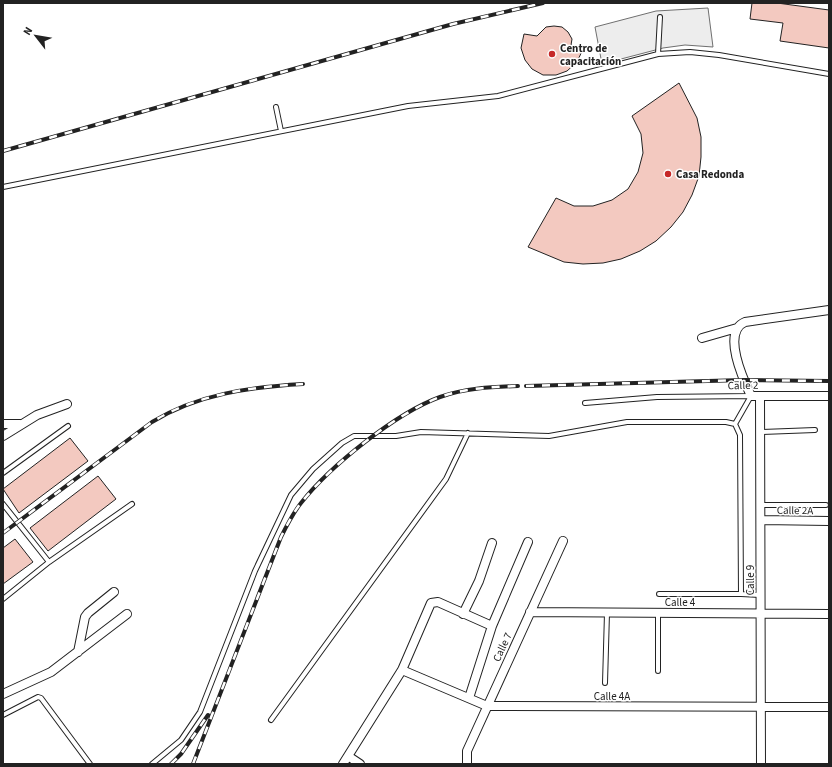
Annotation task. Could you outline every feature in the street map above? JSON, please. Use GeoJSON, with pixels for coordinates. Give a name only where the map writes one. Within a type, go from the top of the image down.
{"type":"FeatureCollection","features":[{"type":"Feature","properties":{"kind":"street"},"geometry":{"type":"LineString","coordinates":[[702,338],[737,328],[745,322],[829,310]]}},
{"type":"Feature","properties":{"kind":"street"},"geometry":{"type":"LineString","coordinates":[[737,328],[735,348],[740,371],[756,396]]}},
{"type":"Feature","properties":{"kind":"street","name":"Calle 2"},"geometry":{"type":"LineString","coordinates":[[756,396],[829,396]]}},
{"type":"Feature","properties":{"kind":"street","name":"Calle 9"},"geometry":{"type":"LineString","coordinates":[[756,396],[760,432],[762,764]]}},
{"type":"Feature","properties":{"kind":"street"},"geometry":{"type":"LineString","coordinates":[[3,436],[20,424],[37,415],[67,404]]}},
{"type":"Feature","properties":{"kind":"street"},"geometry":{"type":"LineString","coordinates":[[3,424],[20,424]]}},
{"type":"Feature","properties":{"kind":"street","name":"Calle 2A"},"geometry":{"type":"LineString","coordinates":[[760,520],[829,521]]}},
{"type":"Feature","properties":{"kind":"street","name":"Calle 7"},"geometry":{"type":"LineString","coordinates":[[467,764],[467,751],[563,541]]}},
{"type":"Feature","properties":{"kind":"street"},"geometry":{"type":"LineString","coordinates":[[469,698],[492,626],[528,542]]}},
{"type":"Feature","properties":{"kind":"street"},"geometry":{"type":"LineString","coordinates":[[463,614],[479,581],[492,543]]}},
{"type":"Feature","properties":{"kind":"street"},"geometry":{"type":"LineString","coordinates":[[78,652],[85,617],[114,592]]}},
{"type":"Feature","properties":{"kind":"street"},"geometry":{"type":"LineString","coordinates":[[343,764],[402,670],[431,603],[438,602],[492,626]]}},
{"type":"Feature","properties":{"kind":"street","name":"Calle 4"},"geometry":{"type":"LineString","coordinates":[[530,612],[829,614]]}},
{"type":"Feature","properties":{"kind":"street"},"geometry":{"type":"LineString","coordinates":[[3,694],[46,675],[127,614]]}},
{"type":"Feature","properties":{"kind":"street","name":"Calle 4A"},"geometry":{"type":"LineString","coordinates":[[402,670],[487,706],[829,707]]}},
{"type":"Feature","properties":{"kind":"street"},"geometry":{"type":"LineString","coordinates":[[348,756],[360,764]]}},
{"type":"Feature","properties":{"kind":"lane"},"geometry":{"type":"LineString","coordinates":[[658,54],[660,17]]}},
{"type":"Feature","properties":{"kind":"lane"},"geometry":{"type":"LineString","coordinates":[[3,187],[408,106],[498,96],[658,54],[690,52],[719,54],[829,74]]}},
{"type":"Feature","properties":{"kind":"lane"},"geometry":{"type":"LineString","coordinates":[[276,107],[281,131]]}},
{"type":"Feature","properties":{"kind":"lane"},"geometry":{"type":"LineString","coordinates":[[735,424],[756,396]]}},
{"type":"Feature","properties":{"kind":"lane","name":"Calle 2"},"geometry":{"type":"LineString","coordinates":[[585,403],[657,397],[756,396]]}},
{"type":"Feature","properties":{"kind":"lane"},"geometry":{"type":"LineString","coordinates":[[152,764],[181,740],[200,712],[255,571],[290,495],[313,469],[342,443],[354,436],[396,436],[421,432],[549,436],[627,422],[726,422],[735,424]]}},
{"type":"Feature","properties":{"kind":"lane"},"geometry":{"type":"LineString","coordinates":[[735,424],[740,436],[741,594]]}},
{"type":"Feature","properties":{"kind":"lane"},"geometry":{"type":"LineString","coordinates":[[3,473],[68,426]]}},
{"type":"Feature","properties":{"kind":"lane"},"geometry":{"type":"LineString","coordinates":[[760,432],[815,430]]}},
{"type":"Feature","properties":{"kind":"lane"},"geometry":{"type":"LineString","coordinates":[[271,720],[446,479],[468,433]]}},
{"type":"Feature","properties":{"kind":"lane"},"geometry":{"type":"LineString","coordinates":[[3,504],[49,562]]}},
{"type":"Feature","properties":{"kind":"lane"},"geometry":{"type":"LineString","coordinates":[[3,599],[49,562],[132,504]]}},
{"type":"Feature","properties":{"kind":"lane"},"geometry":{"type":"LineString","coordinates":[[760,505],[826,505]]}},
{"type":"Feature","properties":{"kind":"lane"},"geometry":{"type":"LineString","coordinates":[[659,594],[761,595]]}},
{"type":"Feature","properties":{"kind":"lane"},"geometry":{"type":"LineString","coordinates":[[605,683],[607,612]]}},
{"type":"Feature","properties":{"kind":"lane"},"geometry":{"type":"LineString","coordinates":[[658,613],[658,670]]}},
{"type":"Feature","properties":{"kind":"lane"},"geometry":{"type":"LineString","coordinates":[[3,714],[38,697],[41,698],[90,764]]}},
{"type":"Feature","properties":{"kind":"shaded area"},"geometry":{"type":"Polygon","coordinates":[[[708,8],[713,47],[685,45],[663,48],[602,64],[595,27],[656,11],[708,8]]]}},
{"type":"Feature","properties":{"kind":"building"},"geometry":{"type":"Polygon","coordinates":[[[752,3],[777,3],[829,10],[829,48],[780,41],[783,23],[750,19],[752,3]]]}},
{"type":"Feature","properties":{"kind":"building","name":"Centro de capacitación"},"geometry":{"type":"Polygon","coordinates":[[[546,27],[562,27],[568,32],[572,39],[571,45],[583,49],[577,62],[567,71],[556,75],[543,75],[532,69],[525,60],[521,48],[524,34],[537,36],[546,27]]]}},
{"type":"Feature","properties":{"kind":"building","name":"Casa Redonda"},"geometry":{"type":"Polygon","coordinates":[[[679,83],[697,118],[701,137],[701,157],[699,176],[692,195],[683,212],[671,227],[656,241],[640,251],[621,259],[603,263],[583,264],[564,262],[528,247],[556,198],[574,206],[593,206],[612,200],[628,189],[638,172],[643,153],[641,134],[632,116],[679,83]]]}},
{"type":"Feature","properties":{"kind":"building"},"geometry":{"type":"Polygon","coordinates":[[[70,438],[88,461],[19,513],[3,489],[70,438]]]}},
{"type":"Feature","properties":{"kind":"building"},"geometry":{"type":"Polygon","coordinates":[[[98,476],[116,499],[48,551],[30,528],[98,476]]]}},
{"type":"Feature","properties":{"kind":"building"},"geometry":{"type":"Polygon","coordinates":[[[15,539],[33,562],[3,584],[3,548],[15,539]]]}},
{"type":"Feature","properties":{"kind":"railway"},"geometry":{"type":"LineString","coordinates":[[3,151],[453,24],[543,3]]}},
{"type":"Feature","properties":{"kind":"railway"},"geometry":{"type":"LineString","coordinates":[[526,386],[744,380],[829,381]]}},
{"type":"Feature","properties":{"kind":"railway"},"geometry":{"type":"LineString","coordinates":[[3,533],[152,422],[170,412],[206,398],[264,387],[303,384]]}},
{"type":"Feature","properties":{"kind":"railway"},"geometry":{"type":"LineString","coordinates":[[193,764],[281,537],[293,515],[313,488],[346,457],[365,442],[404,415],[423,405],[449,394],[469,390],[518,386]]}},
{"type":"Feature","properties":{"kind":"railway"},"geometry":{"type":"LineString","coordinates":[[171,764],[181,754],[208,715]]}},
{"type":"Feature","properties":{"kind":"place","name":"Centro de capacitación"},"geometry":{"type":"Point","coordinates":[552,54]}},
{"type":"Feature","properties":{"kind":"place","name":"Casa Redonda"},"geometry":{"type":"Point","coordinates":[668,174]}}]}
